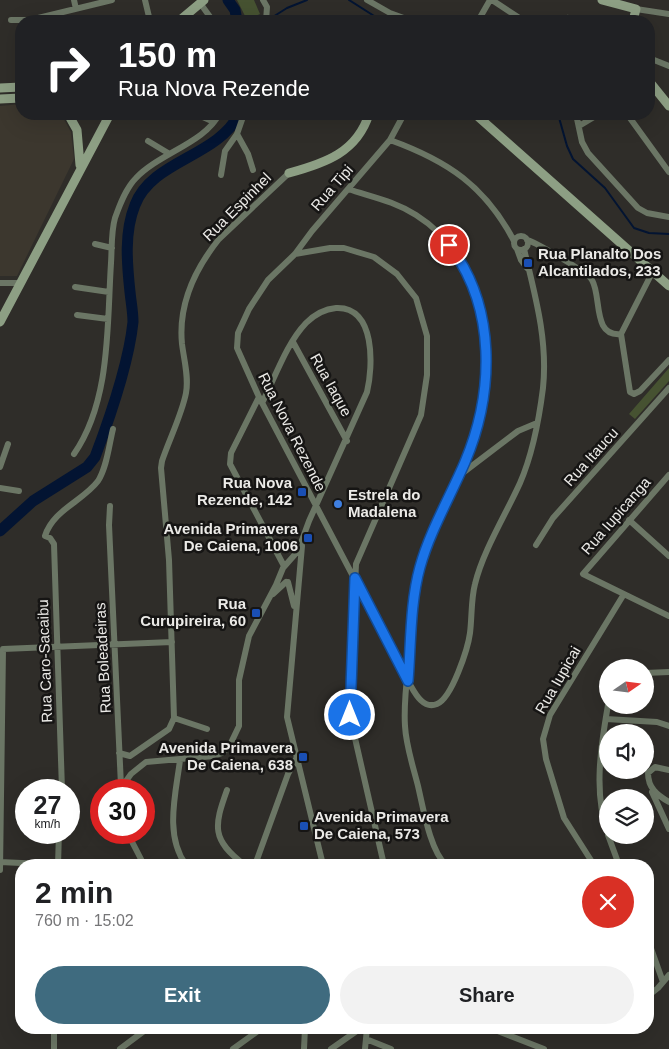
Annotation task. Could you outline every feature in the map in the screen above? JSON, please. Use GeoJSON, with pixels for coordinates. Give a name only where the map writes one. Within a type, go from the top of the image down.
{"type":"FeatureCollection","features":[{"type":"Feature","properties":{"kind":"street"},"geometry":{"type":"LineString","coordinates":[[74,0],[76,9]]}},
{"type":"Feature","properties":{"kind":"street"},"geometry":{"type":"LineString","coordinates":[[52,15],[112,0]]}},
{"type":"Feature","properties":{"kind":"street"},"geometry":{"type":"LineString","coordinates":[[145,0],[149,15]]}},
{"type":"Feature","properties":{"kind":"street"},"geometry":{"type":"LineString","coordinates":[[263,0],[267,7],[266,15]]}},
{"type":"Feature","properties":{"kind":"street"},"geometry":{"type":"LineString","coordinates":[[367,0],[393,15]]}},
{"type":"Feature","properties":{"kind":"street"},"geometry":{"type":"LineString","coordinates":[[482,15],[491,0],[515,15]]}},
{"type":"Feature","properties":{"kind":"street"},"geometry":{"type":"LineString","coordinates":[[602,0],[636,9],[669,14]]}},
{"type":"Feature","properties":{"kind":"street"},"geometry":{"type":"LineString","coordinates":[[186,15],[202,1],[210,15]]}},
{"type":"Feature","properties":{"kind":"street"},"geometry":{"type":"LineString","coordinates":[[634,15],[636,9]]}},
{"type":"Feature","properties":{"kind":"street"},"geometry":{"type":"LineString","coordinates":[[11,20],[15,20]]}},
{"type":"Feature","properties":{"kind":"street"},"geometry":{"type":"LineString","coordinates":[[655,60],[669,66]]}},
{"type":"Feature","properties":{"kind":"street"},"geometry":{"type":"LineString","coordinates":[[0,88],[15,87]]}},
{"type":"Feature","properties":{"kind":"street"},"geometry":{"type":"LineString","coordinates":[[655,88],[669,106]]}},
{"type":"Feature","properties":{"kind":"street"},"geometry":{"type":"LineString","coordinates":[[0,100],[15,99]]}},
{"type":"Feature","properties":{"kind":"street"},"geometry":{"type":"LineString","coordinates":[[71,120],[76,130],[81,154],[80,168]]}},
{"type":"Feature","properties":{"kind":"street"},"geometry":{"type":"LineString","coordinates":[[0,322],[3,313],[21,283],[106,120]]}},
{"type":"Feature","properties":{"kind":"street"},"geometry":{"type":"LineString","coordinates":[[74,454],[83,439],[99,392],[107,350],[114,220],[129,186],[141,173],[168,153],[205,131],[214,122],[210,120]]}},
{"type":"Feature","properties":{"kind":"street"},"geometry":{"type":"LineString","coordinates":[[221,175],[225,151],[237,134],[242,120]]}},
{"type":"Feature","properties":{"kind":"street"},"geometry":{"type":"LineString","coordinates":[[289,173],[318,164],[340,154],[360,136],[367,120]]}},
{"type":"Feature","properties":{"kind":"street","name":"Rua Tipi"},"geometry":{"type":"LineString","coordinates":[[295,254],[390,140],[401,120]]}},
{"type":"Feature","properties":{"kind":"street"},"geometry":{"type":"LineString","coordinates":[[482,120],[669,286]]}},
{"type":"Feature","properties":{"kind":"street"},"geometry":{"type":"LineString","coordinates":[[578,120],[582,142],[588,154],[638,208],[647,213],[669,217]]}},
{"type":"Feature","properties":{"kind":"street"},"geometry":{"type":"LineString","coordinates":[[579,126],[590,120]]}},
{"type":"Feature","properties":{"kind":"street"},"geometry":{"type":"LineString","coordinates":[[631,120],[669,172]]}},
{"type":"Feature","properties":{"kind":"street"},"geometry":{"type":"LineString","coordinates":[[76,130],[85,137],[96,138]]}},
{"type":"Feature","properties":{"kind":"street"},"geometry":{"type":"LineString","coordinates":[[237,134],[248,154],[253,170]]}},
{"type":"Feature","properties":{"kind":"street"},"geometry":{"type":"LineString","coordinates":[[148,140],[168,153]]}},
{"type":"Feature","properties":{"kind":"street"},"geometry":{"type":"LineString","coordinates":[[390,140],[428,155],[452,168],[480,192],[508,227],[520,260],[528,268]]}},
{"type":"Feature","properties":{"kind":"street","name":"Rua Espinhel"},"geometry":{"type":"LineString","coordinates":[[172,642],[162,461],[186,394],[181,318],[186,296],[210,250],[219,239],[289,173]]}},
{"type":"Feature","properties":{"kind":"street"},"geometry":{"type":"LineString","coordinates":[[348,189],[395,203],[430,225],[456,254],[474,289],[483,328],[485,387],[477,428],[419,569],[405,705],[407,741],[433,843],[441,859]]}},
{"type":"Feature","properties":{"kind":"street"},"geometry":{"type":"LineString","coordinates":[[458,477],[518,431],[537,424],[543,385],[543,332],[528,268],[524,238],[508,227]]}},
{"type":"Feature","properties":{"kind":"street"},"geometry":{"type":"LineString","coordinates":[[514,241],[517,237],[531,240],[539,247],[586,272],[595,287],[604,329],[609,333],[621,334]]}},
{"type":"Feature","properties":{"kind":"street"},"geometry":{"type":"LineString","coordinates":[[95,244],[112,248]]}},
{"type":"Feature","properties":{"kind":"street"},"geometry":{"type":"LineString","coordinates":[[516,249],[539,247]]}},
{"type":"Feature","properties":{"kind":"street"},"geometry":{"type":"LineString","coordinates":[[295,254],[330,248],[344,248],[374,258],[398,274],[407,285],[416,298],[426,330],[428,374],[421,415],[358,557],[355,578],[349,712],[383,859]]}},
{"type":"Feature","properties":{"kind":"street","name":"Rua Nova Rezende"},"geometry":{"type":"LineString","coordinates":[[295,254],[260,291],[238,333],[236,341],[240,357],[260,400],[408,681],[423,702],[428,705],[436,704],[445,698],[459,668],[470,635],[476,580],[520,482],[530,456],[537,424]]}},
{"type":"Feature","properties":{"kind":"street"},"geometry":{"type":"LineString","coordinates":[[653,272],[621,334],[628,388],[632,394],[640,391],[669,360]]}},
{"type":"Feature","properties":{"kind":"street"},"geometry":{"type":"LineString","coordinates":[[0,283],[21,283]]}},
{"type":"Feature","properties":{"kind":"street"},"geometry":{"type":"LineString","coordinates":[[74,287],[109,289]]}},
{"type":"Feature","properties":{"kind":"street"},"geometry":{"type":"LineString","coordinates":[[119,753],[146,762],[180,760],[222,754],[232,744],[239,726],[238,680],[248,636],[281,573],[302,542],[316,505],[368,392],[370,351],[364,324],[352,311],[338,308],[330,309],[307,322],[293,342],[231,453],[230,464],[286,565]]}},
{"type":"Feature","properties":{"kind":"street"},"geometry":{"type":"LineString","coordinates":[[77,315],[108,319]]}},
{"type":"Feature","properties":{"kind":"street","name":"Rua Iaque"},"geometry":{"type":"LineString","coordinates":[[293,342],[347,441]]}},
{"type":"Feature","properties":{"kind":"street","name":"Rua Itaucu"},"geometry":{"type":"LineString","coordinates":[[536,545],[553,518],[669,388]]}},
{"type":"Feature","properties":{"kind":"street","name":"Rua Caro-Sacaibu"},"geometry":{"type":"LineString","coordinates":[[62,779],[54,544],[50,538],[45,536],[51,524],[73,502],[94,486],[100,477],[113,429]]}},
{"type":"Feature","properties":{"kind":"street"},"geometry":{"type":"LineString","coordinates":[[0,466],[8,444]]}},
{"type":"Feature","properties":{"kind":"street","name":"Rua Iupicanga"},"geometry":{"type":"LineString","coordinates":[[624,594],[582,574],[668,478]]}},
{"type":"Feature","properties":{"kind":"street"},"geometry":{"type":"LineString","coordinates":[[0,488],[19,491]]}},
{"type":"Feature","properties":{"kind":"street","name":"Rua Boleadeiras"},"geometry":{"type":"LineString","coordinates":[[110,506],[109,525],[120,779]]}},
{"type":"Feature","properties":{"kind":"street"},"geometry":{"type":"LineString","coordinates":[[629,520],[669,556]]}},
{"type":"Feature","properties":{"kind":"street"},"geometry":{"type":"LineString","coordinates":[[302,542],[287,717],[321,859]]}},
{"type":"Feature","properties":{"kind":"street"},"geometry":{"type":"LineString","coordinates":[[286,565],[294,564],[300,573]]}},
{"type":"Feature","properties":{"kind":"street"},"geometry":{"type":"LineString","coordinates":[[281,573],[287,582],[295,612]]}},
{"type":"Feature","properties":{"kind":"street"},"geometry":{"type":"LineString","coordinates":[[270,596],[287,582],[295,582],[300,573]]}},
{"type":"Feature","properties":{"kind":"street"},"geometry":{"type":"LineString","coordinates":[[624,594],[669,616]]}},
{"type":"Feature","properties":{"kind":"street","name":"Rua Iupicai"},"geometry":{"type":"LineString","coordinates":[[590,859],[564,818],[546,759],[543,739],[550,715],[624,594]]}},
{"type":"Feature","properties":{"kind":"street"},"geometry":{"type":"LineString","coordinates":[[0,870],[3,649],[172,642],[174,718],[169,729],[130,756]]}},
{"type":"Feature","properties":{"kind":"street"},"geometry":{"type":"LineString","coordinates":[[654,673],[669,672]]}},
{"type":"Feature","properties":{"kind":"street"},"geometry":{"type":"LineString","coordinates":[[600,789],[607,714]]}},
{"type":"Feature","properties":{"kind":"street"},"geometry":{"type":"LineString","coordinates":[[174,718],[207,729]]}},
{"type":"Feature","properties":{"kind":"street"},"geometry":{"type":"LineString","coordinates":[[606,720],[657,722],[669,726]]}},
{"type":"Feature","properties":{"kind":"street"},"geometry":{"type":"LineString","coordinates":[[257,859],[288,774],[296,759]]}},
{"type":"Feature","properties":{"kind":"street"},"geometry":{"type":"LineString","coordinates":[[180,760],[173,826],[178,848],[183,859]]}},
{"type":"Feature","properties":{"kind":"street"},"geometry":{"type":"LineString","coordinates":[[127,779],[130,774],[146,762]]}},
{"type":"Feature","properties":{"kind":"street"},"geometry":{"type":"LineString","coordinates":[[651,789],[648,778],[650,769],[660,766],[669,770]]}},
{"type":"Feature","properties":{"kind":"street"},"geometry":{"type":"LineString","coordinates":[[227,790],[217,822],[217,833],[230,852],[238,859]]}},
{"type":"Feature","properties":{"kind":"street"},"geometry":{"type":"LineString","coordinates":[[654,792],[669,802]]}},
{"type":"Feature","properties":{"kind":"street"},"geometry":{"type":"LineString","coordinates":[[654,797],[669,829]]}},
{"type":"Feature","properties":{"kind":"street"},"geometry":{"type":"LineString","coordinates":[[664,818],[669,809]]}},
{"type":"Feature","properties":{"kind":"street"},"geometry":{"type":"LineString","coordinates":[[59,844],[60,859]]}},
{"type":"Feature","properties":{"kind":"street"},"geometry":{"type":"LineString","coordinates":[[133,844],[141,859]]}},
{"type":"Feature","properties":{"kind":"street"},"geometry":{"type":"LineString","coordinates":[[612,844],[618,859]]}},
{"type":"Feature","properties":{"kind":"street"},"geometry":{"type":"LineString","coordinates":[[0,862],[15,862]]}},
{"type":"Feature","properties":{"kind":"street"},"geometry":{"type":"LineString","coordinates":[[654,957],[663,982]]}},
{"type":"Feature","properties":{"kind":"street"},"geometry":{"type":"LineString","coordinates":[[655,991],[669,975]]}},
{"type":"Feature","properties":{"kind":"street"},"geometry":{"type":"LineString","coordinates":[[54,1034],[54,1049]]}},
{"type":"Feature","properties":{"kind":"street"},"geometry":{"type":"LineString","coordinates":[[120,1049],[140,1034]]}},
{"type":"Feature","properties":{"kind":"street"},"geometry":{"type":"LineString","coordinates":[[234,1049],[254,1034]]}},
{"type":"Feature","properties":{"kind":"street"},"geometry":{"type":"LineString","coordinates":[[304,1049],[305,1034]]}},
{"type":"Feature","properties":{"kind":"street"},"geometry":{"type":"LineString","coordinates":[[330,1049],[352,1034]]}},
{"type":"Feature","properties":{"kind":"street"},"geometry":{"type":"LineString","coordinates":[[365,1049],[366,1034]]}},
{"type":"Feature","properties":{"kind":"street"},"geometry":{"type":"LineString","coordinates":[[505,1034],[544,1049]]}},
{"type":"Feature","properties":{"kind":"street"},"geometry":{"type":"LineString","coordinates":[[366,1039],[391,1049]]}},
{"type":"Feature","properties":{"kind":"shaded area"},"geometry":{"type":"Polygon","coordinates":[[[15,105],[15,120],[64,120],[71,132],[74,159],[17,276],[0,276],[0,106],[15,105]]]}},
{"type":"Feature","properties":{"kind":"green space"},"geometry":{"type":"Polygon","coordinates":[[[237,0],[254,0],[260,14],[244,15],[237,0]]]}},
{"type":"Feature","properties":{"kind":"green space"},"geometry":{"type":"Polygon","coordinates":[[[669,368],[669,381],[635,419],[629,414],[669,368]]]}},
{"type":"Feature","properties":{"kind":"waterway"},"geometry":{"type":"LineString","coordinates":[[228,0],[235,10],[236,15]]}},
{"type":"Feature","properties":{"kind":"waterway"},"geometry":{"type":"LineString","coordinates":[[276,15],[307,0]]}},
{"type":"Feature","properties":{"kind":"waterway"},"geometry":{"type":"LineString","coordinates":[[349,0],[373,15]]}},
{"type":"Feature","properties":{"kind":"waterway"},"geometry":{"type":"LineString","coordinates":[[0,531],[33,501],[87,467],[95,457],[118,390],[131,337],[133,318],[127,248],[129,226],[135,205],[143,190],[155,178],[216,140],[235,120]]}},
{"type":"Feature","properties":{"kind":"waterway"},"geometry":{"type":"LineString","coordinates":[[560,120],[573,159],[605,188],[634,228],[649,233],[669,234]]}},
{"type":"Feature","properties":{"kind":"place","name":"Rua Planalto Dos Alcantilados, 233"},"geometry":{"type":"Point","coordinates":[528,263]}},
{"type":"Feature","properties":{"kind":"place","name":"Rua Nova Rezende, 142"},"geometry":{"type":"Point","coordinates":[302,492]}},
{"type":"Feature","properties":{"kind":"place","name":"Estrela do Madalena"},"geometry":{"type":"Point","coordinates":[338,504]}},
{"type":"Feature","properties":{"kind":"place","name":"Avenida Primavera De Caiena, 1006"},"geometry":{"type":"Point","coordinates":[308,538]}},
{"type":"Feature","properties":{"kind":"place","name":"Rua Curupireira, 60"},"geometry":{"type":"Point","coordinates":[256,613]}},
{"type":"Feature","properties":{"kind":"place","name":"Avenida Primavera De Caiena, 638"},"geometry":{"type":"Point","coordinates":[303,757]}},
{"type":"Feature","properties":{"kind":"place","name":"Avenida Primavera De Caiena, 573"},"geometry":{"type":"Point","coordinates":[304,826]}},
{"type":"Feature","properties":{"kind":"route"},"geometry":{"type":"LineString","coordinates":[[350,715],[355,578],[408,681],[414,604],[419,569],[464,464],[482,409],[486,366],[483,321],[479,302],[465,268],[449,245]]}}]}
